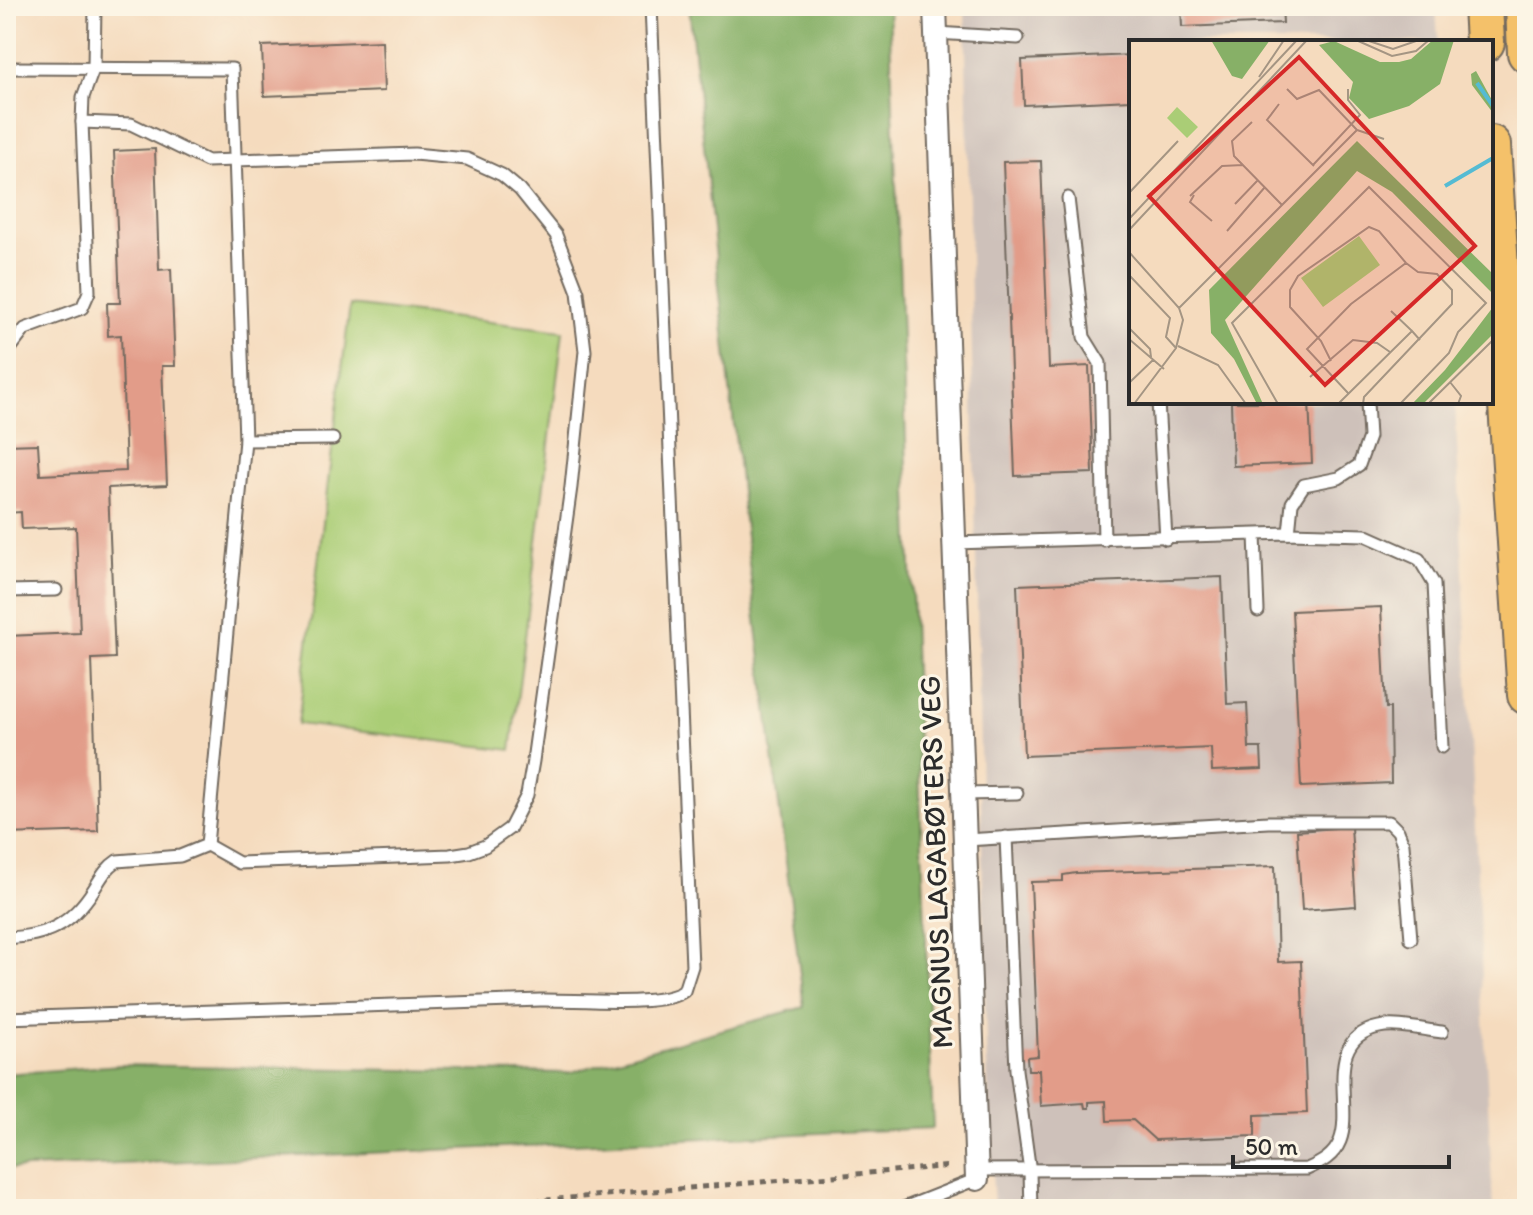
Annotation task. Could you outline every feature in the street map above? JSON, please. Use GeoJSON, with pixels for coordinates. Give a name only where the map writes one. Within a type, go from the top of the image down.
{"type":"FeatureCollection","features":[{"type":"Feature","properties":{"kind":"highway"},"geometry":{"type":"LineString","coordinates":[[1483,6],[1485,40]]}},
{"type":"Feature","properties":{"kind":"highway"},"geometry":{"type":"LineString","coordinates":[[1525,6],[1527,53]]}},
{"type":"Feature","properties":{"kind":"highway"},"geometry":{"type":"LineString","coordinates":[[1493,176],[1527,695]]}},
{"type":"Feature","properties":{"kind":"street","name":"MAGNUS LAGABØTERS VEG"},"geometry":{"type":"LineString","coordinates":[[935,6],[977,1174]]}},
{"type":"Feature","properties":{"kind":"lane"},"geometry":{"type":"LineString","coordinates":[[6,354],[25,329],[71,314],[85,304],[89,292],[82,122],[83,97],[94,67],[95,6]]}},
{"type":"Feature","properties":{"kind":"lane"},"geometry":{"type":"LineString","coordinates":[[6,1018],[553,1000],[646,1003],[664,1001],[684,991],[692,966],[651,6]]}},
{"type":"Feature","properties":{"kind":"lane"},"geometry":{"type":"LineString","coordinates":[[936,33],[1018,38]]}},
{"type":"Feature","properties":{"kind":"lane"},"geometry":{"type":"LineString","coordinates":[[6,68],[232,69],[245,440],[207,845]]}},
{"type":"Feature","properties":{"kind":"lane"},"geometry":{"type":"LineString","coordinates":[[82,122],[131,124],[207,161],[414,154],[467,159],[483,164],[520,190],[556,235],[578,292],[585,351],[571,487],[527,795],[510,828],[485,846],[450,855],[239,863],[207,845]]}},
{"type":"Feature","properties":{"kind":"lane"},"geometry":{"type":"LineString","coordinates":[[1068,198],[1084,337],[1100,363],[1104,540]]}},
{"type":"Feature","properties":{"kind":"lane"},"geometry":{"type":"LineString","coordinates":[[1158,404],[1166,539]]}},
{"type":"Feature","properties":{"kind":"lane"},"geometry":{"type":"LineString","coordinates":[[1289,533],[1292,503],[1304,485],[1339,478],[1359,465],[1369,437],[1367,404]]}},
{"type":"Feature","properties":{"kind":"lane"},"geometry":{"type":"LineString","coordinates":[[245,440],[333,439]]}},
{"type":"Feature","properties":{"kind":"lane"},"geometry":{"type":"LineString","coordinates":[[955,543],[1289,533],[1365,535],[1419,559],[1434,584],[1442,747]]}},
{"type":"Feature","properties":{"kind":"lane"},"geometry":{"type":"LineString","coordinates":[[1255,535],[1258,611]]}},
{"type":"Feature","properties":{"kind":"lane"},"geometry":{"type":"LineString","coordinates":[[6,591],[56,590]]}},
{"type":"Feature","properties":{"kind":"lane"},"geometry":{"type":"LineString","coordinates":[[963,794],[1017,793]]}},
{"type":"Feature","properties":{"kind":"lane"},"geometry":{"type":"LineString","coordinates":[[966,840],[1268,822],[1389,822],[1398,831],[1403,844],[1411,939]]}},
{"type":"Feature","properties":{"kind":"lane"},"geometry":{"type":"LineString","coordinates":[[1006,837],[1016,1070],[1030,1172],[1031,1209]]}},
{"type":"Feature","properties":{"kind":"lane"},"geometry":{"type":"LineString","coordinates":[[6,938],[29,936],[62,926],[82,909],[108,866],[117,861],[180,856],[207,845]]}},
{"type":"Feature","properties":{"kind":"lane"},"geometry":{"type":"LineString","coordinates":[[901,1209],[977,1174],[1307,1169],[1327,1159],[1340,1140],[1344,1053],[1356,1039],[1378,1027],[1442,1032]]}},
{"type":"Feature","properties":{"kind":"path"},"geometry":{"type":"LineString","coordinates":[[438,1209],[953,1166]]}},
{"type":"Feature","properties":{"kind":"path"},"geometry":{"type":"LineString","coordinates":[[316,1209],[352,1209]]}},
{"type":"Feature","properties":{"kind":"shaded area"},"geometry":{"type":"Polygon","coordinates":[[[965,6],[1436,6],[1438,40],[1129,40],[1129,404],[1455,404],[1493,1209],[994,1209],[986,1045],[965,6]]]}},
{"type":"Feature","properties":{"kind":"green space"},"geometry":{"type":"Polygon","coordinates":[[[689,6],[889,6],[933,1128],[6,1169],[6,1074],[120,1065],[568,1073],[804,1007],[747,547],[689,6]]]}},
{"type":"Feature","properties":{"kind":"green space"},"geometry":{"type":"Polygon","coordinates":[[[350,305],[563,331],[511,750],[298,724],[350,305]]]}},
{"type":"Feature","properties":{"kind":"building"},"geometry":{"type":"Polygon","coordinates":[[[1181,6],[1282,6],[1283,23],[1182,27],[1181,6]]]}},
{"type":"Feature","properties":{"kind":"building"},"geometry":{"type":"Polygon","coordinates":[[[382,41],[384,91],[264,96],[262,46],[382,41]]]}},
{"type":"Feature","properties":{"kind":"building"},"geometry":{"type":"Polygon","coordinates":[[[1129,55],[1129,100],[1024,105],[1022,60],[1129,55]]]}},
{"type":"Feature","properties":{"kind":"building"},"geometry":{"type":"Polygon","coordinates":[[[155,149],[159,270],[171,269],[175,366],[162,366],[167,485],[108,488],[115,658],[92,659],[98,831],[6,834],[6,636],[80,633],[76,527],[22,529],[21,512],[6,513],[6,445],[38,444],[40,475],[126,471],[121,335],[108,336],[107,303],[120,303],[114,151],[155,149]]]}},
{"type":"Feature","properties":{"kind":"building"},"geometry":{"type":"Polygon","coordinates":[[[1041,161],[1049,368],[1089,366],[1093,473],[1015,476],[1003,162],[1041,161]]]}},
{"type":"Feature","properties":{"kind":"building"},"geometry":{"type":"Polygon","coordinates":[[[1231,404],[1309,404],[1312,463],[1233,466],[1231,404]]]}},
{"type":"Feature","properties":{"kind":"building"},"geometry":{"type":"Polygon","coordinates":[[[1222,577],[1227,704],[1247,703],[1249,748],[1261,748],[1262,769],[1212,771],[1211,748],[1024,756],[1017,585],[1222,577]]]}},
{"type":"Feature","properties":{"kind":"building"},"geometry":{"type":"Polygon","coordinates":[[[1381,607],[1386,708],[1390,708],[1391,783],[1301,787],[1292,611],[1381,607]]]}},
{"type":"Feature","properties":{"kind":"building"},"geometry":{"type":"Polygon","coordinates":[[[1351,827],[1356,906],[1302,910],[1297,831],[1351,827]]]}},
{"type":"Feature","properties":{"kind":"building"},"geometry":{"type":"Polygon","coordinates":[[[1275,866],[1278,962],[1301,961],[1307,1113],[1255,1115],[1255,1136],[1155,1140],[1133,1120],[1107,1121],[1106,1101],[1089,1102],[1089,1108],[1085,1108],[1084,1103],[1041,1106],[1039,1070],[1028,1070],[1027,1057],[1038,1056],[1031,882],[1063,881],[1063,875],[1076,873],[1275,866]]]}},
{"type":"Feature","properties":{"kind":"building"},"geometry":{"type":"Polygon","coordinates":[[[813,1201],[813,1209],[705,1209],[705,1207],[813,1201]]]}}]}
